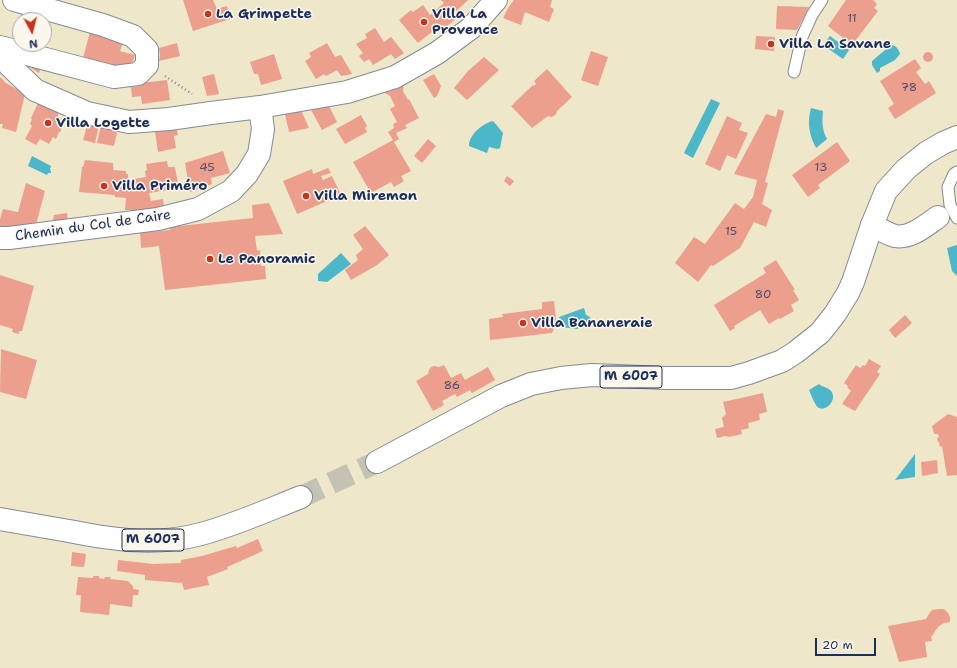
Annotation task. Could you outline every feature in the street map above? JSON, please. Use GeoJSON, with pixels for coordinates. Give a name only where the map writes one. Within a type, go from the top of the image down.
{"type":"FeatureCollection","features":[{"type":"Feature","properties":{"kind":"street"},"geometry":{"type":"LineString","coordinates":[[1,48],[114,76],[138,74],[147,65],[147,50],[133,36],[14,0]]}},
{"type":"Feature","properties":{"kind":"street"},"geometry":{"type":"LineString","coordinates":[[1,48],[9,65],[35,90],[87,114],[128,122],[169,119],[260,107],[347,92],[395,77],[437,53],[471,28],[496,0]]}},
{"type":"Feature","properties":{"kind":"street","name":"Chemin du Col de Caire"},"geometry":{"type":"LineString","coordinates":[[0,238],[158,219],[198,209],[231,191],[247,174],[259,154],[263,129],[260,107]]}},
{"type":"Feature","properties":{"kind":"street","name":"M 6007"},"geometry":{"type":"LineString","coordinates":[[377,462],[501,396],[531,384],[561,378],[592,375],[666,378],[731,378],[782,361],[820,333],[835,314],[848,293],[872,225],[886,191],[906,169],[926,153],[957,137]]}},
{"type":"Feature","properties":{"kind":"street"},"geometry":{"type":"LineString","coordinates":[[872,225],[896,236],[909,235],[948,218]]}},
{"type":"Feature","properties":{"kind":"street","name":"M 6007"},"geometry":{"type":"LineString","coordinates":[[0,519],[103,538],[136,541],[171,540],[201,534],[230,525],[301,497]]}},
{"type":"Feature","properties":{"kind":"lane"},"geometry":{"type":"LineString","coordinates":[[794,72],[802,37],[812,15],[822,0]]}},
{"type":"Feature","properties":{"kind":"lane"},"geometry":{"type":"LineString","coordinates":[[948,218],[950,205],[948,187],[954,174],[957,172]]}},
{"type":"Feature","properties":{"kind":"path"},"geometry":{"type":"LineString","coordinates":[[161,73],[197,97]]}},
{"type":"Feature","properties":{"kind":"water"},"geometry":{"type":"Polygon","coordinates":[[[830,36],[849,50],[843,59],[823,45],[830,36]]]}},
{"type":"Feature","properties":{"kind":"water"},"geometry":{"type":"Polygon","coordinates":[[[891,45],[897,48],[900,54],[895,60],[880,68],[880,71],[877,73],[872,65],[872,61],[891,45]]]}},
{"type":"Feature","properties":{"kind":"water"},"geometry":{"type":"Polygon","coordinates":[[[711,99],[720,103],[693,158],[684,153],[711,99]]]}},
{"type":"Feature","properties":{"kind":"water"},"geometry":{"type":"Polygon","coordinates":[[[811,108],[823,111],[822,118],[824,132],[827,139],[816,148],[809,128],[811,108]]]}},
{"type":"Feature","properties":{"kind":"water"},"geometry":{"type":"Polygon","coordinates":[[[492,121],[503,133],[500,148],[497,149],[489,147],[487,153],[469,146],[471,137],[481,127],[492,121]]]}},
{"type":"Feature","properties":{"kind":"water"},"geometry":{"type":"Polygon","coordinates":[[[32,156],[51,166],[51,173],[48,173],[47,175],[28,166],[32,156]]]}},
{"type":"Feature","properties":{"kind":"water"},"geometry":{"type":"Polygon","coordinates":[[[957,245],[957,276],[952,271],[947,248],[957,245]]]}},
{"type":"Feature","properties":{"kind":"water"},"geometry":{"type":"Polygon","coordinates":[[[341,253],[351,264],[327,282],[318,281],[318,274],[341,253]]]}},
{"type":"Feature","properties":{"kind":"water"},"geometry":{"type":"Polygon","coordinates":[[[584,308],[586,315],[590,317],[591,321],[577,329],[561,327],[559,317],[584,308]]]}},
{"type":"Feature","properties":{"kind":"water"},"geometry":{"type":"Polygon","coordinates":[[[819,384],[829,389],[833,394],[832,402],[823,409],[816,405],[809,390],[819,384]]]}},
{"type":"Feature","properties":{"kind":"water"},"geometry":{"type":"Polygon","coordinates":[[[915,454],[915,477],[895,480],[915,454]]]}},
{"type":"Feature","properties":{"kind":"building","name":"La Grimpette"},"geometry":{"type":"Polygon","coordinates":[[[183,0],[213,0],[217,9],[227,6],[230,19],[193,31],[183,0]]]}},
{"type":"Feature","properties":{"kind":"building","name":"Villa La Provence"},"geometry":{"type":"Polygon","coordinates":[[[441,0],[468,0],[454,13],[458,17],[441,31],[438,27],[418,43],[399,20],[411,10],[413,12],[423,5],[430,15],[444,3],[441,0]]]}},
{"type":"Feature","properties":{"kind":"building"},"geometry":{"type":"Polygon","coordinates":[[[514,0],[552,0],[550,7],[554,9],[549,22],[525,12],[521,25],[503,18],[514,0]]]}},
{"type":"Feature","properties":{"kind":"building"},"geometry":{"type":"Polygon","coordinates":[[[846,0],[873,0],[877,4],[874,8],[878,11],[852,45],[828,26],[846,0]]]}},
{"type":"Feature","properties":{"kind":"building"},"geometry":{"type":"Polygon","coordinates":[[[777,6],[809,7],[797,30],[776,29],[777,6]]]}},
{"type":"Feature","properties":{"kind":"building"},"geometry":{"type":"Polygon","coordinates":[[[375,28],[384,42],[391,37],[404,53],[395,59],[391,54],[373,65],[369,59],[364,62],[359,56],[363,53],[356,44],[367,38],[365,34],[375,28]]]}},
{"type":"Feature","properties":{"kind":"building"},"geometry":{"type":"Polygon","coordinates":[[[90,32],[123,42],[120,51],[135,55],[133,61],[130,64],[120,67],[83,58],[90,32]]]}},
{"type":"Feature","properties":{"kind":"building"},"geometry":{"type":"Polygon","coordinates":[[[756,36],[775,37],[774,51],[755,49],[756,36]]]}},
{"type":"Feature","properties":{"kind":"building"},"geometry":{"type":"Polygon","coordinates":[[[177,43],[180,56],[159,61],[159,48],[177,43]]]}},
{"type":"Feature","properties":{"kind":"building"},"geometry":{"type":"Polygon","coordinates":[[[327,43],[335,57],[341,55],[352,74],[341,76],[337,70],[326,76],[324,74],[316,79],[305,61],[311,57],[309,53],[327,43]]]}},
{"type":"Feature","properties":{"kind":"building"},"geometry":{"type":"Polygon","coordinates":[[[591,51],[608,57],[598,86],[581,80],[591,51]]]}},
{"type":"Feature","properties":{"kind":"building"},"geometry":{"type":"Polygon","coordinates":[[[926,52],[930,52],[932,53],[932,61],[926,62],[923,59],[923,55],[926,52]]]}},
{"type":"Feature","properties":{"kind":"building"},"geometry":{"type":"Polygon","coordinates":[[[274,54],[282,79],[261,85],[258,74],[254,74],[250,62],[274,54]]]}},
{"type":"Feature","properties":{"kind":"building"},"geometry":{"type":"Polygon","coordinates":[[[484,57],[499,70],[467,100],[454,88],[468,71],[484,57]]]}},
{"type":"Feature","properties":{"kind":"building"},"geometry":{"type":"Polygon","coordinates":[[[915,59],[921,68],[916,72],[925,84],[929,81],[936,93],[895,119],[888,108],[894,104],[880,81],[915,59]]]}},
{"type":"Feature","properties":{"kind":"building"},"geometry":{"type":"Polygon","coordinates":[[[32,62],[42,64],[39,73],[31,68],[32,62]]]}},
{"type":"Feature","properties":{"kind":"building"},"geometry":{"type":"Polygon","coordinates":[[[547,69],[572,97],[557,111],[554,116],[548,116],[532,128],[511,106],[533,85],[534,86],[536,84],[534,81],[547,69]]]}},
{"type":"Feature","properties":{"kind":"building"},"geometry":{"type":"Polygon","coordinates":[[[214,74],[219,94],[207,96],[202,77],[214,74]]]}},
{"type":"Feature","properties":{"kind":"building"},"geometry":{"type":"Polygon","coordinates":[[[434,74],[441,86],[437,96],[434,98],[423,80],[434,74]]]}},
{"type":"Feature","properties":{"kind":"building"},"geometry":{"type":"Polygon","coordinates":[[[0,77],[6,83],[25,94],[16,132],[2,128],[3,124],[0,124],[0,77]]]}},
{"type":"Feature","properties":{"kind":"building"},"geometry":{"type":"Polygon","coordinates":[[[167,80],[170,100],[142,104],[141,96],[132,97],[131,87],[141,86],[140,83],[167,80]]]}},
{"type":"Feature","properties":{"kind":"building"},"geometry":{"type":"Polygon","coordinates":[[[404,80],[403,91],[419,118],[405,125],[407,128],[396,133],[399,139],[394,142],[411,171],[401,176],[404,181],[394,187],[391,182],[371,193],[353,162],[393,140],[388,132],[394,128],[393,124],[397,122],[390,109],[395,106],[390,96],[378,89],[404,80]]]}},
{"type":"Feature","properties":{"kind":"building","name":"Villa Logette"},"geometry":{"type":"Polygon","coordinates":[[[39,101],[58,109],[58,118],[65,122],[56,139],[53,137],[49,144],[40,139],[36,145],[25,139],[32,126],[30,124],[31,118],[39,101]]]}},
{"type":"Feature","properties":{"kind":"building"},"geometry":{"type":"Polygon","coordinates":[[[329,106],[337,122],[322,130],[311,110],[329,106]]]}},
{"type":"Feature","properties":{"kind":"building"},"geometry":{"type":"Polygon","coordinates":[[[300,108],[309,128],[289,132],[284,110],[300,108]]]}},
{"type":"Feature","properties":{"kind":"building"},"geometry":{"type":"Polygon","coordinates":[[[778,109],[784,111],[765,182],[768,183],[762,204],[772,210],[766,227],[754,222],[740,248],[713,266],[711,265],[698,282],[675,263],[694,237],[705,244],[735,203],[744,209],[753,197],[757,180],[734,174],[766,114],[776,117],[778,109]]]}},
{"type":"Feature","properties":{"kind":"building"},"geometry":{"type":"Polygon","coordinates":[[[361,115],[367,126],[365,128],[367,132],[345,144],[336,129],[361,115]]]}},
{"type":"Feature","properties":{"kind":"building"},"geometry":{"type":"Polygon","coordinates":[[[727,116],[742,123],[739,130],[748,133],[736,159],[727,155],[720,171],[705,164],[727,116]]]}},
{"type":"Feature","properties":{"kind":"building"},"geometry":{"type":"Polygon","coordinates":[[[88,122],[99,125],[95,143],[83,140],[88,122]]]}},
{"type":"Feature","properties":{"kind":"building"},"geometry":{"type":"Polygon","coordinates":[[[101,125],[118,128],[114,146],[97,143],[101,125]]]}},
{"type":"Feature","properties":{"kind":"building"},"geometry":{"type":"Polygon","coordinates":[[[176,125],[178,135],[174,136],[176,148],[158,152],[155,132],[150,128],[176,125]]]}},
{"type":"Feature","properties":{"kind":"building"},"geometry":{"type":"Polygon","coordinates":[[[428,139],[436,146],[422,163],[414,156],[428,139]]]}},
{"type":"Feature","properties":{"kind":"building"},"geometry":{"type":"Polygon","coordinates":[[[837,142],[850,161],[818,185],[820,188],[808,197],[792,175],[837,142]]]}},
{"type":"Feature","properties":{"kind":"building"},"geometry":{"type":"Polygon","coordinates":[[[223,151],[230,173],[211,178],[212,184],[190,192],[185,163],[223,151]]]}},
{"type":"Feature","properties":{"kind":"building"},"geometry":{"type":"Polygon","coordinates":[[[85,160],[113,163],[113,170],[126,171],[126,174],[128,174],[128,180],[146,177],[146,164],[167,161],[168,167],[175,167],[178,184],[173,185],[174,189],[149,193],[151,201],[163,199],[164,207],[147,210],[125,210],[126,198],[115,197],[115,195],[79,192],[82,167],[85,160]]]}},
{"type":"Feature","properties":{"kind":"building","name":"Villa Miremon"},"geometry":{"type":"Polygon","coordinates":[[[328,168],[331,173],[321,176],[323,180],[332,176],[341,195],[297,214],[283,181],[312,169],[313,174],[328,168]]]}},
{"type":"Feature","properties":{"kind":"building"},"geometry":{"type":"Polygon","coordinates":[[[507,176],[514,181],[510,186],[504,181],[507,176]]]}},
{"type":"Feature","properties":{"kind":"building"},"geometry":{"type":"Polygon","coordinates":[[[26,183],[45,191],[35,228],[0,229],[0,219],[3,209],[18,212],[26,183]]]}},
{"type":"Feature","properties":{"kind":"building","name":"Le Panoramic"},"geometry":{"type":"Polygon","coordinates":[[[269,203],[283,234],[255,236],[257,251],[260,250],[261,266],[265,266],[266,279],[165,290],[159,246],[141,248],[140,233],[170,230],[170,227],[253,218],[252,205],[269,203]]]}},
{"type":"Feature","properties":{"kind":"building"},"geometry":{"type":"Polygon","coordinates":[[[67,213],[68,221],[52,224],[54,215],[67,213]]]}},
{"type":"Feature","properties":{"kind":"building"},"geometry":{"type":"Polygon","coordinates":[[[365,226],[389,255],[377,265],[351,280],[345,270],[358,260],[356,255],[363,249],[353,235],[365,226]]]}},
{"type":"Feature","properties":{"kind":"building"},"geometry":{"type":"Polygon","coordinates":[[[776,260],[795,290],[793,290],[799,300],[791,305],[794,311],[769,324],[760,310],[734,326],[735,328],[730,331],[714,305],[766,273],[763,268],[776,260]]]}},
{"type":"Feature","properties":{"kind":"building"},"geometry":{"type":"Polygon","coordinates":[[[0,275],[34,286],[22,331],[19,331],[19,334],[12,332],[13,329],[0,325],[0,275]]]}},
{"type":"Feature","properties":{"kind":"building","name":"Villa Bananeraie"},"geometry":{"type":"Polygon","coordinates":[[[554,301],[557,327],[554,328],[552,333],[490,340],[489,319],[503,317],[502,314],[542,309],[542,302],[554,301]]]}},
{"type":"Feature","properties":{"kind":"building"},"geometry":{"type":"Polygon","coordinates":[[[905,315],[912,323],[895,338],[889,330],[905,315]]]}},
{"type":"Feature","properties":{"kind":"building"},"geometry":{"type":"Polygon","coordinates":[[[1,349],[37,360],[26,399],[0,392],[1,349]]]}},
{"type":"Feature","properties":{"kind":"building"},"geometry":{"type":"Polygon","coordinates":[[[869,359],[881,366],[877,372],[880,374],[855,411],[842,404],[851,391],[844,383],[856,365],[860,368],[863,365],[865,366],[869,359]]]}},
{"type":"Feature","properties":{"kind":"building"},"geometry":{"type":"Polygon","coordinates":[[[444,365],[451,378],[461,373],[465,380],[488,367],[495,380],[472,393],[470,390],[457,397],[455,394],[442,401],[444,405],[433,411],[416,381],[428,374],[431,367],[439,367],[444,365]]]}},
{"type":"Feature","properties":{"kind":"building"},"geometry":{"type":"Polygon","coordinates":[[[763,393],[767,412],[759,414],[760,420],[748,423],[749,428],[741,430],[742,434],[717,438],[715,429],[724,427],[722,418],[726,414],[723,402],[763,393]]]}},
{"type":"Feature","properties":{"kind":"building"},"geometry":{"type":"Polygon","coordinates":[[[948,414],[957,417],[957,475],[947,476],[942,446],[940,447],[937,438],[939,437],[938,434],[934,434],[932,426],[948,414]]]}},
{"type":"Feature","properties":{"kind":"building"},"geometry":{"type":"Polygon","coordinates":[[[937,460],[938,473],[922,476],[921,462],[937,460]]]}},
{"type":"Feature","properties":{"kind":"building"},"geometry":{"type":"Polygon","coordinates":[[[258,539],[263,551],[227,567],[228,569],[207,577],[209,585],[184,590],[182,583],[145,580],[145,575],[117,571],[118,560],[153,564],[181,563],[181,560],[202,556],[236,546],[237,548],[258,539]]]}},
{"type":"Feature","properties":{"kind":"building"},"geometry":{"type":"Polygon","coordinates":[[[72,552],[86,554],[84,567],[71,566],[72,552]]]}},
{"type":"Feature","properties":{"kind":"building"},"geometry":{"type":"Polygon","coordinates":[[[93,576],[99,576],[99,578],[104,579],[105,577],[111,577],[110,579],[128,581],[133,586],[133,589],[139,590],[138,595],[133,595],[132,607],[110,604],[109,615],[80,612],[81,595],[76,595],[78,577],[93,578],[93,576]]]}},
{"type":"Feature","properties":{"kind":"building"},"geometry":{"type":"Polygon","coordinates":[[[944,609],[948,613],[950,622],[939,626],[931,636],[932,641],[925,642],[927,657],[899,662],[888,626],[926,619],[932,610],[944,609]]]}},
{"type":"Feature","properties":{"kind":"tunnel"},"geometry":{"type":"LineString","coordinates":[[301,497],[377,462]]}},
{"type":"Feature","properties":{"kind":"place","name":"La Grimpette"},"geometry":{"type":"Point","coordinates":[208,14]}},
{"type":"Feature","properties":{"kind":"place","name":"Villa La Provence"},"geometry":{"type":"Point","coordinates":[424,22]}},
{"type":"Feature","properties":{"kind":"place","name":"Villa La Savane"},"geometry":{"type":"Point","coordinates":[771,44]}},
{"type":"Feature","properties":{"kind":"place","name":"Villa Logette"},"geometry":{"type":"Point","coordinates":[48,123]}},
{"type":"Feature","properties":{"kind":"place","name":"Villa Priméro"},"geometry":{"type":"Point","coordinates":[104,186]}},
{"type":"Feature","properties":{"kind":"place","name":"Villa Miremon"},"geometry":{"type":"Point","coordinates":[306,196]}},
{"type":"Feature","properties":{"kind":"place","name":"Le Panoramic"},"geometry":{"type":"Point","coordinates":[210,259]}},
{"type":"Feature","properties":{"kind":"place","name":"Villa Bananeraie"},"geometry":{"type":"Point","coordinates":[523,323]}}]}
